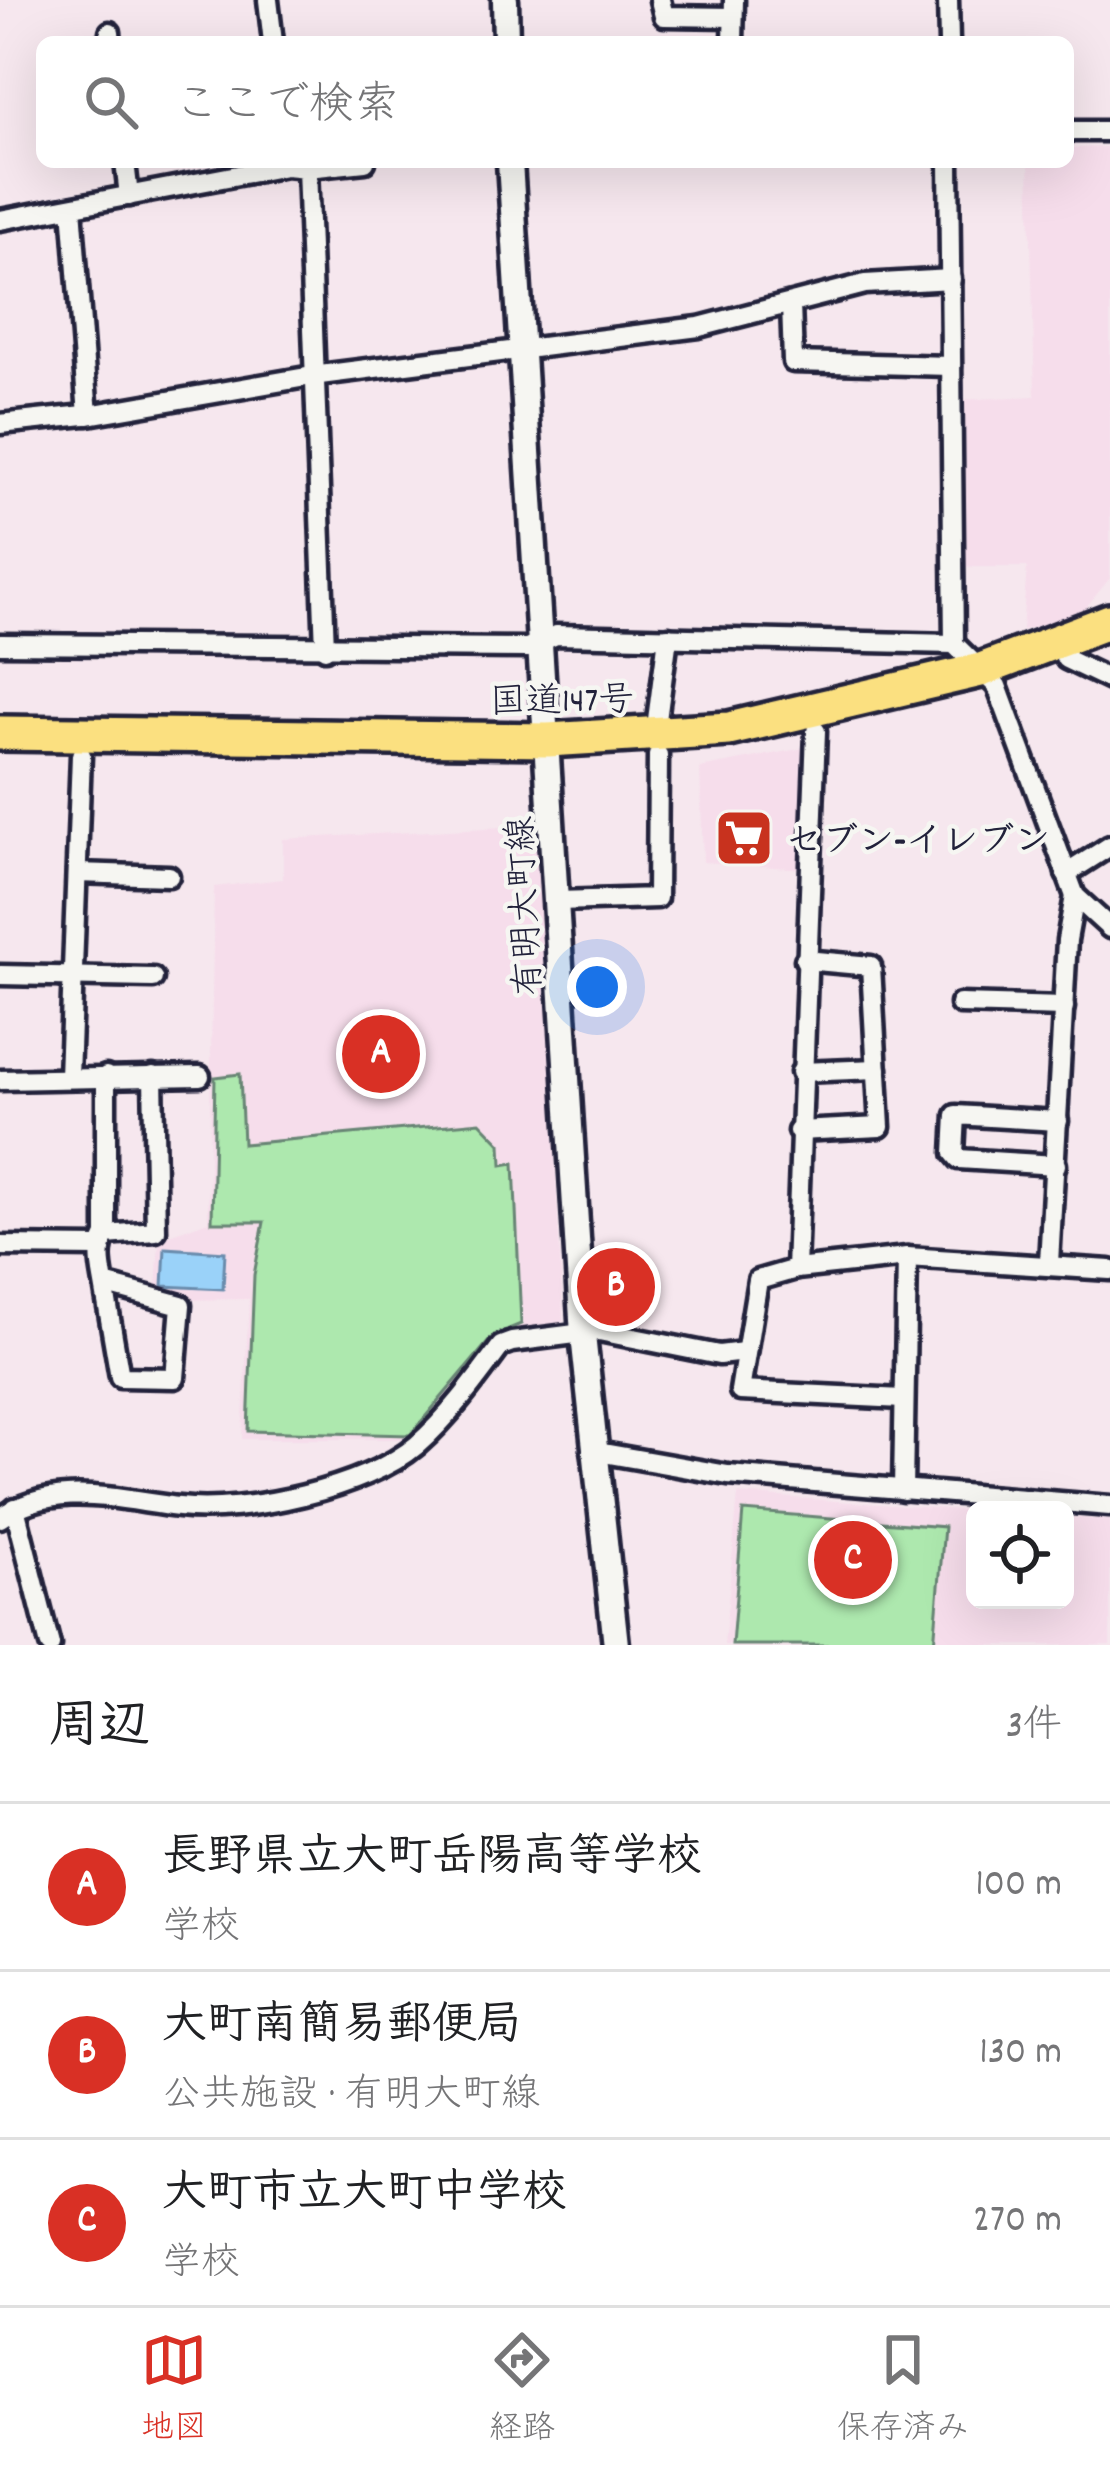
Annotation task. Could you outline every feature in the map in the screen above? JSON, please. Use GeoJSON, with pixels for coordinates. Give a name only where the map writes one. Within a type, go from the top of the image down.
{"type":"FeatureCollection","features":[{"type":"Feature","properties":{"kind":"highway","name":"国道147号"},"geometry":{"type":"LineString","coordinates":[[0,753],[549,751],[816,731],[1062,651],[1110,621]]}},
{"type":"Feature","properties":{"kind":"highway","name":"国道147号"},"geometry":{"type":"LineString","coordinates":[[1062,651],[1110,644]]}},
{"type":"Feature","properties":{"kind":"highway","name":"国道147号"},"geometry":{"type":"LineString","coordinates":[[657,745],[989,678]]}},
{"type":"Feature","properties":{"kind":"highway","name":"国道147号"},"geometry":{"type":"LineString","coordinates":[[0,733],[549,751]]}},
{"type":"Feature","properties":{"kind":"main road"},"geometry":{"type":"LineString","coordinates":[[505,0],[506,36]]}},
{"type":"Feature","properties":{"kind":"main road","name":"有明大町線"},"geometry":{"type":"LineString","coordinates":[[510,168],[583,1335],[616,1645]]}},
{"type":"Feature","properties":{"kind":"street"},"geometry":{"type":"LineString","coordinates":[[268,0],[272,36]]}},
{"type":"Feature","properties":{"kind":"street"},"geometry":{"type":"LineString","coordinates":[[661,0],[664,16],[734,9]]}},
{"type":"Feature","properties":{"kind":"street"},"geometry":{"type":"LineString","coordinates":[[948,0],[949,36]]}},
{"type":"Feature","properties":{"kind":"street"},"geometry":{"type":"LineString","coordinates":[[1074,131],[1110,131]]}},
{"type":"Feature","properties":{"kind":"street"},"geometry":{"type":"LineString","coordinates":[[126,168],[129,196]]}},
{"type":"Feature","properties":{"kind":"street"},"geometry":{"type":"LineString","coordinates":[[0,220],[266,168]]}},
{"type":"Feature","properties":{"kind":"street"},"geometry":{"type":"LineString","coordinates":[[307,168],[325,649]]}},
{"type":"Feature","properties":{"kind":"street"},"geometry":{"type":"LineString","coordinates":[[950,168],[954,644]]}},
{"type":"Feature","properties":{"kind":"street"},"geometry":{"type":"LineString","coordinates":[[72,207],[88,415]]}},
{"type":"Feature","properties":{"kind":"street"},"geometry":{"type":"LineString","coordinates":[[0,424],[88,415],[312,376],[699,327],[865,284],[951,280]]}},
{"type":"Feature","properties":{"kind":"street"},"geometry":{"type":"LineString","coordinates":[[791,304],[793,362],[952,366]]}},
{"type":"Feature","properties":{"kind":"street"},"geometry":{"type":"LineString","coordinates":[[0,644],[527,648],[556,635],[954,644],[989,678],[1075,896],[1110,928]]}},
{"type":"Feature","properties":{"kind":"street"},"geometry":{"type":"LineString","coordinates":[[558,901],[657,898],[657,745],[668,637]]}},
{"type":"Feature","properties":{"kind":"street"},"geometry":{"type":"LineString","coordinates":[[1062,651],[1110,680]]}},
{"type":"Feature","properties":{"kind":"street"},"geometry":{"type":"LineString","coordinates":[[796,1269],[816,731]]}},
{"type":"Feature","properties":{"kind":"street"},"geometry":{"type":"LineString","coordinates":[[69,1076],[80,755]]}},
{"type":"Feature","properties":{"kind":"street"},"geometry":{"type":"LineString","coordinates":[[1066,874],[1110,846]]}},
{"type":"Feature","properties":{"kind":"street"},"geometry":{"type":"LineString","coordinates":[[76,874],[169,876]]}},
{"type":"Feature","properties":{"kind":"street"},"geometry":{"type":"LineString","coordinates":[[1049,1263],[1075,896]]}},
{"type":"Feature","properties":{"kind":"street"},"geometry":{"type":"LineString","coordinates":[[798,1131],[880,1127],[871,966],[805,960]]}},
{"type":"Feature","properties":{"kind":"street"},"geometry":{"type":"LineString","coordinates":[[0,975],[153,978]]}},
{"type":"Feature","properties":{"kind":"street"},"geometry":{"type":"LineString","coordinates":[[960,1004],[1064,1007]]}},
{"type":"Feature","properties":{"kind":"street"},"geometry":{"type":"LineString","coordinates":[[801,1072],[877,1069]]}},
{"type":"Feature","properties":{"kind":"street"},"geometry":{"type":"LineString","coordinates":[[104,1284],[181,1305],[176,1378],[120,1377],[104,1284],[106,1076]]}},
{"type":"Feature","properties":{"kind":"street"},"geometry":{"type":"LineString","coordinates":[[0,1246],[103,1241],[156,1231],[154,1076]]}},
{"type":"Feature","properties":{"kind":"street"},"geometry":{"type":"LineString","coordinates":[[0,1080],[200,1076]]}},
{"type":"Feature","properties":{"kind":"street"},"geometry":{"type":"LineString","coordinates":[[1056,1166],[959,1159],[955,1134],[956,1115],[1058,1120]]}},
{"type":"Feature","properties":{"kind":"street"},"geometry":{"type":"LineString","coordinates":[[903,1490],[907,1257]]}},
{"type":"Feature","properties":{"kind":"street"},"geometry":{"type":"LineString","coordinates":[[903,1399],[740,1391],[758,1280],[796,1269],[907,1257],[1110,1270]]}},
{"type":"Feature","properties":{"kind":"street"},"geometry":{"type":"LineString","coordinates":[[50,1645],[8,1513],[50,1497],[110,1495],[183,1508],[225,1507],[310,1493],[379,1469],[416,1446],[501,1346],[599,1331],[719,1355],[744,1352]]}},
{"type":"Feature","properties":{"kind":"street"},"geometry":{"type":"LineString","coordinates":[[592,1451],[728,1475],[1110,1506]]}},
{"type":"Feature","properties":{"kind":"shaded area"},"geometry":{"type":"Polygon","coordinates":[[[1110,147],[1110,578],[1078,617],[1022,630],[1027,567],[959,567],[958,400],[1035,396],[1029,168],[1074,168],[1074,148],[1110,147]]]}},
{"type":"Feature","properties":{"kind":"shaded area"},"geometry":{"type":"Polygon","coordinates":[[[809,747],[804,869],[703,862],[700,768],[809,747]]]}},
{"type":"Feature","properties":{"kind":"shaded area"},"geometry":{"type":"Polygon","coordinates":[[[539,825],[563,1319],[558,1327],[492,1341],[412,1439],[242,1439],[249,1299],[177,1300],[156,1290],[159,1239],[208,1221],[214,887],[283,879],[283,839],[539,825]]]}},
{"type":"Feature","properties":{"kind":"shaded area"},"geometry":{"type":"Polygon","coordinates":[[[738,1494],[966,1510],[966,1609],[1074,1609],[1074,1518],[1110,1520],[1110,1645],[724,1645],[738,1494]]]}},
{"type":"Feature","properties":{"kind":"green space"},"geometry":{"type":"Polygon","coordinates":[[[240,1074],[243,1144],[480,1122],[501,1144],[502,1165],[514,1163],[521,1324],[494,1335],[410,1435],[248,1431],[254,1275],[264,1222],[212,1222],[215,1077],[240,1074]]]}},
{"type":"Feature","properties":{"kind":"green space"},"geometry":{"type":"Polygon","coordinates":[[[743,1511],[944,1527],[934,1645],[732,1645],[743,1511]]]}},
{"type":"Feature","properties":{"kind":"water"},"geometry":{"type":"Polygon","coordinates":[[[165,1248],[225,1252],[223,1289],[163,1286],[165,1248]]]}},
{"type":"Feature","properties":{"kind":"place","name":"セブン-イレブン"},"geometry":{"type":"Point","coordinates":[744,838]}},
{"type":"Feature","properties":{"kind":"place","name":"長野県立大町岳陽高等学校"},"geometry":{"type":"Point","coordinates":[381,1054]}},
{"type":"Feature","properties":{"kind":"place","name":"大町南簡易郵便局"},"geometry":{"type":"Point","coordinates":[616,1287]}},
{"type":"Feature","properties":{"kind":"place","name":"大町市立大町中学校"},"geometry":{"type":"Point","coordinates":[853,1560]}}]}
